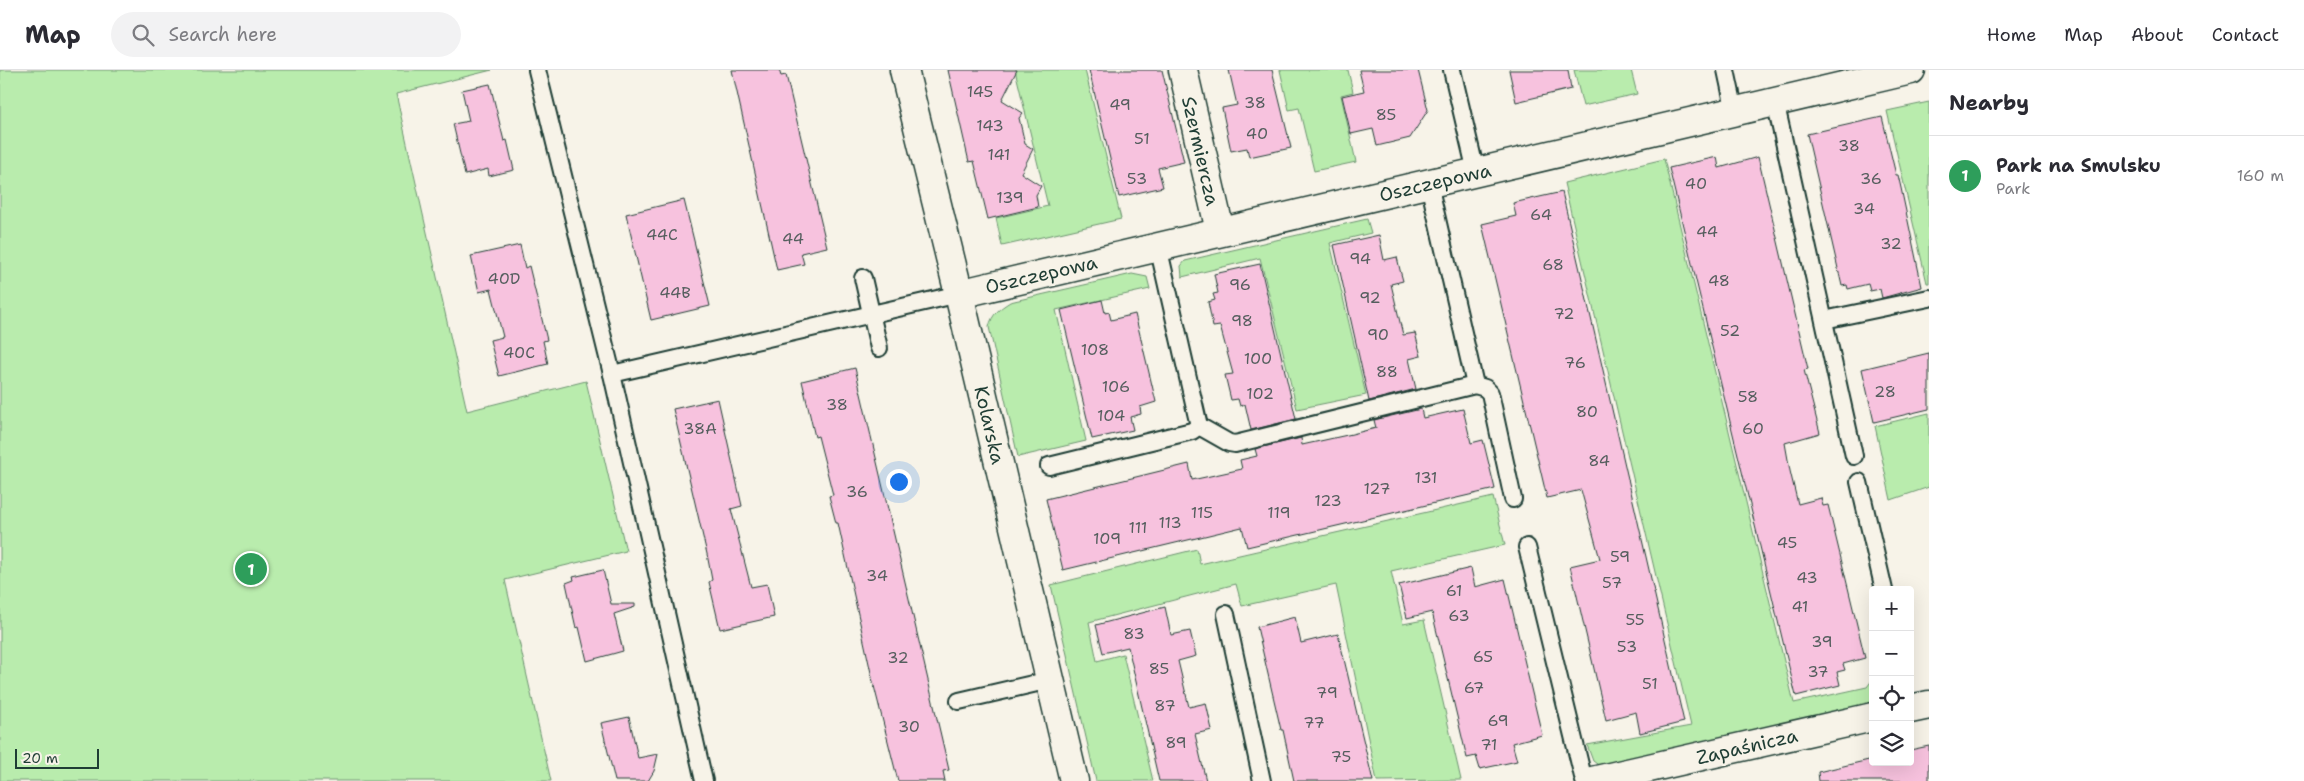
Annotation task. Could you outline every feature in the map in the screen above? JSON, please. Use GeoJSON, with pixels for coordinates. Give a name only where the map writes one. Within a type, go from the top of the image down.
{"type":"FeatureCollection","features":[{"type":"Feature","properties":{"kind":"street","name":"Kolarska"},"geometry":{"type":"LineString","coordinates":[[904,70],[960,294],[1074,781]]}},
{"type":"Feature","properties":{"kind":"street","name":"Szermiercza"},"geometry":{"type":"LineString","coordinates":[[1183,70],[1220,231]]}},
{"type":"Feature","properties":{"kind":"street","name":"Oszczepowa"},"geometry":{"type":"LineString","coordinates":[[960,294],[1220,231],[1429,184],[1911,70]]}},
{"type":"Feature","properties":{"kind":"street","name":"Zapaśnicza"},"geometry":{"type":"LineString","coordinates":[[1592,781],[1869,718]]}},
{"type":"Feature","properties":{"kind":"lane"},"geometry":{"type":"LineString","coordinates":[[537,70],[612,374],[704,781]]}},
{"type":"Feature","properties":{"kind":"lane"},"geometry":{"type":"LineString","coordinates":[[1452,70],[1476,172]]}},
{"type":"Feature","properties":{"kind":"lane"},"geometry":{"type":"LineString","coordinates":[[1726,70],[1735,112]]}},
{"type":"Feature","properties":{"kind":"lane"},"geometry":{"type":"LineString","coordinates":[[1775,102],[1854,456]]}},
{"type":"Feature","properties":{"kind":"lane"},"geometry":{"type":"LineString","coordinates":[[1429,184],[1475,385]]}},
{"type":"Feature","properties":{"kind":"lane"},"geometry":{"type":"LineString","coordinates":[[1158,246],[1199,426],[1228,443],[1235,444],[1475,385],[1485,388],[1490,393],[1513,499]]}},
{"type":"Feature","properties":{"kind":"lane"},"geometry":{"type":"LineString","coordinates":[[863,278],[879,348]]}},
{"type":"Feature","properties":{"kind":"lane"},"geometry":{"type":"LineString","coordinates":[[612,374],[960,294]]}},
{"type":"Feature","properties":{"kind":"lane"},"geometry":{"type":"LineString","coordinates":[[1824,320],[1929,298]]}},
{"type":"Feature","properties":{"kind":"lane"},"geometry":{"type":"LineString","coordinates":[[1050,466],[1192,431],[1199,426]]}},
{"type":"Feature","properties":{"kind":"lane"},"geometry":{"type":"LineString","coordinates":[[1859,482],[1883,586]]}},
{"type":"Feature","properties":{"kind":"lane"},"geometry":{"type":"LineString","coordinates":[[1527,547],[1584,781]]}},
{"type":"Feature","properties":{"kind":"lane"},"geometry":{"type":"LineString","coordinates":[[1226,614],[1262,781]]}},
{"type":"Feature","properties":{"kind":"lane"},"geometry":{"type":"LineString","coordinates":[[959,701],[1050,680]]}},
{"type":"Feature","properties":{"kind":"green space"},"geometry":{"type":"Polygon","coordinates":[[[0,70],[492,70],[396,94],[467,411],[586,381],[626,551],[505,580],[551,781],[0,781],[0,70]]]}},
{"type":"Feature","properties":{"kind":"green space"},"geometry":{"type":"Polygon","coordinates":[[[1015,70],[1085,70],[1121,219],[1002,246],[996,218],[1048,206],[1015,70]]]}},
{"type":"Feature","properties":{"kind":"green space"},"geometry":{"type":"Polygon","coordinates":[[[1280,70],[1348,70],[1353,92],[1341,95],[1356,162],[1314,171],[1299,108],[1289,110],[1280,70]]]}},
{"type":"Feature","properties":{"kind":"green space"},"geometry":{"type":"Polygon","coordinates":[[[1574,70],[1631,70],[1637,94],[1583,106],[1574,70]]]}},
{"type":"Feature","properties":{"kind":"green space"},"geometry":{"type":"Polygon","coordinates":[[[1929,102],[1929,283],[1927,283],[1887,111],[1929,102]]]}},
{"type":"Feature","properties":{"kind":"green space"},"geometry":{"type":"Polygon","coordinates":[[[1664,159],[1794,703],[1867,687],[1869,684],[1869,706],[1601,767],[1593,761],[1587,745],[1691,726],[1564,183],[1664,159]]]}},
{"type":"Feature","properties":{"kind":"green space"},"geometry":{"type":"Polygon","coordinates":[[[1367,219],[1371,233],[1330,243],[1366,395],[1297,409],[1260,258],[1182,277],[1181,266],[1185,261],[1367,219]]]}},
{"type":"Feature","properties":{"kind":"green space"},"geometry":{"type":"Polygon","coordinates":[[[1132,274],[1147,277],[1150,289],[1056,310],[1086,441],[1018,457],[989,327],[994,315],[1010,302],[1132,274]]]}},
{"type":"Feature","properties":{"kind":"green space"},"geometry":{"type":"Polygon","coordinates":[[[1929,413],[1929,487],[1891,500],[1875,426],[1929,413]]]}},
{"type":"Feature","properties":{"kind":"green space"},"geometry":{"type":"Polygon","coordinates":[[[1493,497],[1505,545],[1391,571],[1403,624],[1424,620],[1461,780],[1377,781],[1336,585],[1242,606],[1236,584],[1089,622],[1097,661],[1123,654],[1153,781],[1096,781],[1051,585],[1197,549],[1200,564],[1493,497]]]}},
{"type":"Feature","properties":{"kind":"building"},"geometry":{"type":"Polygon","coordinates":[[[732,70],[779,70],[781,76],[786,75],[827,247],[801,253],[804,264],[777,270],[732,70]]]}},
{"type":"Feature","properties":{"kind":"building"},"geometry":{"type":"Polygon","coordinates":[[[948,70],[1017,70],[1002,100],[1023,113],[1019,118],[1025,144],[1033,149],[1021,173],[1041,186],[1036,195],[1038,207],[988,219],[974,161],[969,162],[948,70]]]}},
{"type":"Feature","properties":{"kind":"building"},"geometry":{"type":"Polygon","coordinates":[[[1089,70],[1162,70],[1184,162],[1158,168],[1163,187],[1119,197],[1089,70]]]}},
{"type":"Feature","properties":{"kind":"building"},"geometry":{"type":"Polygon","coordinates":[[[1229,70],[1272,70],[1291,148],[1249,157],[1247,148],[1231,151],[1222,108],[1237,105],[1229,70]]]}},
{"type":"Feature","properties":{"kind":"building"},"geometry":{"type":"Polygon","coordinates":[[[1359,70],[1418,70],[1428,110],[1410,138],[1377,146],[1373,129],[1351,134],[1342,96],[1364,91],[1359,70]]]}},
{"type":"Feature","properties":{"kind":"building"},"geometry":{"type":"Polygon","coordinates":[[[1509,70],[1568,70],[1571,89],[1516,102],[1509,70]]]}},
{"type":"Feature","properties":{"kind":"building"},"geometry":{"type":"Polygon","coordinates":[[[490,84],[504,141],[507,140],[514,170],[489,176],[488,169],[465,175],[453,124],[469,121],[462,90],[490,84]]]}},
{"type":"Feature","properties":{"kind":"building"},"geometry":{"type":"Polygon","coordinates":[[[1882,117],[1896,175],[1898,175],[1922,287],[1882,298],[1880,289],[1870,291],[1868,284],[1848,289],[1847,285],[1842,286],[1807,134],[1882,117]]]}},
{"type":"Feature","properties":{"kind":"building"},"geometry":{"type":"Polygon","coordinates":[[[1717,157],[1719,168],[1758,157],[1808,369],[1804,370],[1820,433],[1785,443],[1790,471],[1798,504],[1821,498],[1823,506],[1828,505],[1865,658],[1843,664],[1845,670],[1837,672],[1840,685],[1796,696],[1669,168],[1717,157]]]}},
{"type":"Feature","properties":{"kind":"building"},"geometry":{"type":"Polygon","coordinates":[[[1562,192],[1684,722],[1640,733],[1636,712],[1606,720],[1570,566],[1600,559],[1581,490],[1547,498],[1482,224],[1516,216],[1513,203],[1562,192]]]}},
{"type":"Feature","properties":{"kind":"building"},"geometry":{"type":"Polygon","coordinates":[[[684,200],[710,306],[651,320],[626,214],[684,200]]]}},
{"type":"Feature","properties":{"kind":"building"},"geometry":{"type":"Polygon","coordinates":[[[1379,235],[1384,260],[1397,257],[1403,281],[1391,284],[1403,335],[1415,333],[1421,356],[1409,359],[1416,389],[1369,401],[1334,245],[1379,235]]]}},
{"type":"Feature","properties":{"kind":"building"},"geometry":{"type":"Polygon","coordinates":[[[520,245],[525,268],[529,266],[547,340],[543,341],[548,364],[499,376],[490,340],[503,337],[491,289],[479,292],[471,256],[520,245]]]}},
{"type":"Feature","properties":{"kind":"building"},"geometry":{"type":"Polygon","coordinates":[[[1260,264],[1296,419],[1251,430],[1245,404],[1240,406],[1238,399],[1231,400],[1225,375],[1233,374],[1220,326],[1213,327],[1208,302],[1215,300],[1213,294],[1218,293],[1214,274],[1260,264]]]}},
{"type":"Feature","properties":{"kind":"building"},"geometry":{"type":"Polygon","coordinates":[[[1102,300],[1105,313],[1109,312],[1111,320],[1135,314],[1156,402],[1140,407],[1141,414],[1130,417],[1133,430],[1092,439],[1061,310],[1102,300]]]}},
{"type":"Feature","properties":{"kind":"building"},"geometry":{"type":"Polygon","coordinates":[[[1929,353],[1929,409],[1874,422],[1862,369],[1929,353]]]}},
{"type":"Feature","properties":{"kind":"building"},"geometry":{"type":"Polygon","coordinates":[[[855,368],[949,770],[943,771],[945,781],[898,781],[873,682],[838,523],[836,523],[829,496],[833,495],[818,436],[815,437],[802,381],[855,368]]]}},
{"type":"Feature","properties":{"kind":"building"},"geometry":{"type":"Polygon","coordinates":[[[718,399],[742,506],[731,509],[751,587],[767,584],[774,617],[720,629],[709,582],[712,580],[707,554],[673,409],[718,399]]]}},
{"type":"Feature","properties":{"kind":"building"},"geometry":{"type":"Polygon","coordinates":[[[1421,409],[1423,418],[1463,409],[1471,443],[1483,440],[1495,489],[1247,547],[1242,527],[1063,570],[1046,499],[1189,464],[1192,480],[1242,469],[1240,460],[1257,456],[1255,449],[1301,438],[1302,445],[1352,434],[1376,428],[1374,420],[1421,409]]]}},
{"type":"Feature","properties":{"kind":"building"},"geometry":{"type":"Polygon","coordinates":[[[1471,568],[1475,587],[1505,579],[1542,735],[1512,743],[1517,761],[1480,769],[1476,756],[1467,758],[1432,612],[1407,618],[1399,585],[1471,568]]]}},
{"type":"Feature","properties":{"kind":"building"},"geometry":{"type":"Polygon","coordinates":[[[603,570],[611,604],[635,604],[635,607],[614,614],[623,651],[587,661],[579,627],[576,628],[566,583],[574,580],[573,577],[603,570]]]}},
{"type":"Feature","properties":{"kind":"building"},"geometry":{"type":"Polygon","coordinates":[[[1165,607],[1171,635],[1190,631],[1196,656],[1178,661],[1189,707],[1206,703],[1212,730],[1195,734],[1206,781],[1159,781],[1128,647],[1103,653],[1096,625],[1165,607]]]}},
{"type":"Feature","properties":{"kind":"building"},"geometry":{"type":"Polygon","coordinates":[[[1295,617],[1301,643],[1338,634],[1373,781],[1294,781],[1257,627],[1295,617]]]}},
{"type":"Feature","properties":{"kind":"building"},"geometry":{"type":"Polygon","coordinates":[[[629,717],[638,758],[658,754],[654,771],[648,781],[615,781],[601,723],[629,717]]]}},
{"type":"Feature","properties":{"kind":"building"},"geometry":{"type":"Polygon","coordinates":[[[1929,746],[1929,781],[1819,781],[1818,772],[1869,760],[1869,766],[1914,766],[1914,749],[1929,746]]]}},
{"type":"Feature","properties":{"kind":"place","name":"Park na Smulsku"},"geometry":{"type":"Point","coordinates":[251,569]}}]}
